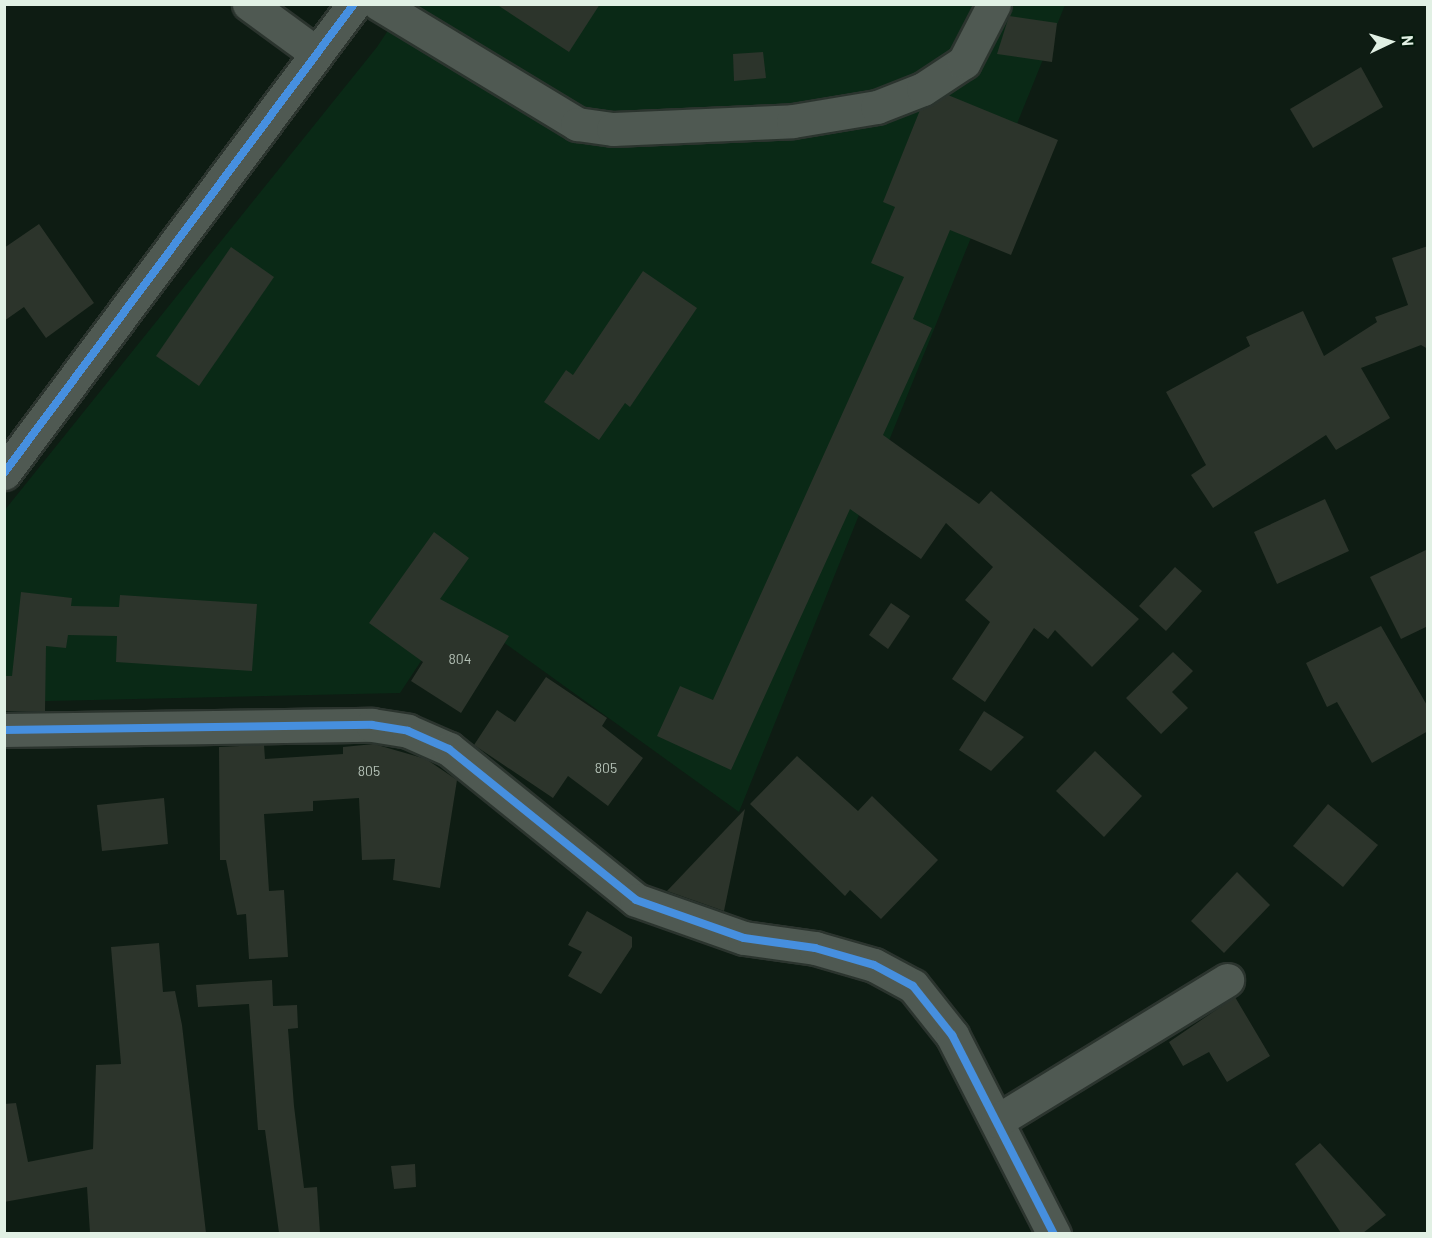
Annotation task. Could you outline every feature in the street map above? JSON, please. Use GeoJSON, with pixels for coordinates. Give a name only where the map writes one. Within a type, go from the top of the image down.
{"type":"FeatureCollection","features":[{"type":"Feature","properties":{"kind":"street"},"geometry":{"type":"LineString","coordinates":[[249,4],[316,53]]}},
{"type":"Feature","properties":{"kind":"street"},"geometry":{"type":"LineString","coordinates":[[4,473],[354,4]]}},
{"type":"Feature","properties":{"kind":"street"},"geometry":{"type":"LineString","coordinates":[[379,4],[577,124],[613,129],[793,121],[877,107],[923,89],[964,62],[994,4]]}},
{"type":"Feature","properties":{"kind":"street"},"geometry":{"type":"LineString","coordinates":[[4,730],[372,725],[408,731],[449,749],[636,900],[744,938],[815,948],[874,965],[913,986],[952,1035],[998,1121],[1053,1233]]}},
{"type":"Feature","properties":{"kind":"street"},"geometry":{"type":"LineString","coordinates":[[998,1121],[1227,980]]}},
{"type":"Feature","properties":{"kind":"shaded area"},"geometry":{"type":"Polygon","coordinates":[[[405,5],[1065,5],[739,812],[456,608],[400,693],[5,702],[4,511],[377,47],[405,5]]]}},
{"type":"Feature","properties":{"kind":"building"},"geometry":{"type":"Polygon","coordinates":[[[496,4],[600,4],[569,52],[496,4]]]}},
{"type":"Feature","properties":{"kind":"building"},"geometry":{"type":"Polygon","coordinates":[[[1009,16],[1057,23],[1052,62],[997,54],[1009,16]]]}},
{"type":"Feature","properties":{"kind":"building"},"geometry":{"type":"Polygon","coordinates":[[[763,52],[766,78],[734,81],[733,54],[763,52]]]}},
{"type":"Feature","properties":{"kind":"building"},"geometry":{"type":"Polygon","coordinates":[[[1361,67],[1383,107],[1313,148],[1290,109],[1361,67]]]}},
{"type":"Feature","properties":{"kind":"building"},"geometry":{"type":"Polygon","coordinates":[[[948,95],[1058,140],[1011,255],[950,230],[913,319],[932,328],[883,435],[979,504],[991,491],[1139,619],[1092,667],[1055,630],[1048,639],[1034,628],[985,702],[952,679],[990,622],[965,600],[993,567],[946,523],[921,559],[850,509],[731,770],[657,736],[680,686],[713,700],[904,277],[871,263],[895,207],[883,202],[920,110],[948,95]]]}},
{"type":"Feature","properties":{"kind":"building"},"geometry":{"type":"Polygon","coordinates":[[[39,224],[94,303],[46,338],[24,307],[4,321],[4,248],[39,224]]]}},
{"type":"Feature","properties":{"kind":"building"},"geometry":{"type":"Polygon","coordinates":[[[1428,246],[1428,349],[1421,345],[1361,368],[1390,418],[1336,450],[1326,435],[1213,508],[1191,475],[1206,465],[1166,392],[1250,346],[1246,337],[1303,311],[1324,356],[1377,322],[1375,317],[1408,305],[1392,258],[1428,246]]]}},
{"type":"Feature","properties":{"kind":"building"},"geometry":{"type":"Polygon","coordinates":[[[231,247],[274,277],[199,386],[156,356],[231,247]]]}},
{"type":"Feature","properties":{"kind":"building"},"geometry":{"type":"Polygon","coordinates":[[[643,271],[697,308],[630,407],[625,403],[599,440],[544,402],[566,370],[573,375],[643,271]]]}},
{"type":"Feature","properties":{"kind":"building"},"geometry":{"type":"Polygon","coordinates":[[[1325,499],[1349,551],[1277,584],[1254,532],[1325,499]]]}},
{"type":"Feature","properties":{"kind":"building"},"geometry":{"type":"Polygon","coordinates":[[[434,532],[469,558],[440,599],[509,636],[461,713],[411,681],[423,662],[369,623],[434,532]]]}},
{"type":"Feature","properties":{"kind":"building"},"geometry":{"type":"Polygon","coordinates":[[[1428,549],[1428,626],[1401,639],[1370,577],[1428,549]]]}},
{"type":"Feature","properties":{"kind":"building"},"geometry":{"type":"Polygon","coordinates":[[[1175,567],[1202,591],[1166,631],[1139,606],[1175,567]]]}},
{"type":"Feature","properties":{"kind":"building"},"geometry":{"type":"Polygon","coordinates":[[[21,592],[72,598],[71,606],[119,607],[120,595],[257,604],[252,671],[116,662],[117,636],[68,635],[66,648],[46,646],[45,711],[4,711],[4,676],[12,676],[21,592]]]}},
{"type":"Feature","properties":{"kind":"building"},"geometry":{"type":"Polygon","coordinates":[[[891,603],[910,616],[888,649],[869,635],[891,603]]]}},
{"type":"Feature","properties":{"kind":"building"},"geometry":{"type":"Polygon","coordinates":[[[1381,626],[1428,707],[1428,731],[1372,763],[1337,702],[1327,707],[1306,663],[1381,626]]]}},
{"type":"Feature","properties":{"kind":"building"},"geometry":{"type":"Polygon","coordinates":[[[1173,652],[1193,671],[1172,692],[1188,708],[1161,734],[1126,698],[1173,652]]]}},
{"type":"Feature","properties":{"kind":"building"},"geometry":{"type":"Polygon","coordinates":[[[546,677],[607,718],[602,726],[643,758],[608,806],[568,776],[553,798],[474,745],[497,710],[515,722],[546,677]]]}},
{"type":"Feature","properties":{"kind":"building"},"geometry":{"type":"Polygon","coordinates":[[[984,711],[1024,737],[991,771],[959,750],[984,711]]]}},
{"type":"Feature","properties":{"kind":"building"},"geometry":{"type":"Polygon","coordinates":[[[374,744],[426,759],[457,780],[440,888],[393,880],[395,859],[362,860],[359,798],[313,801],[313,811],[264,814],[269,891],[284,890],[288,957],[249,959],[246,914],[237,915],[226,860],[220,860],[219,747],[264,745],[265,759],[343,754],[343,747],[374,744]]]}},
{"type":"Feature","properties":{"kind":"building"},"geometry":{"type":"Polygon","coordinates":[[[1095,751],[1142,796],[1104,837],[1056,791],[1095,751]]]}},
{"type":"Feature","properties":{"kind":"building"},"geometry":{"type":"Polygon","coordinates":[[[797,756],[858,811],[872,796],[938,860],[881,919],[850,890],[845,896],[750,804],[797,756]]]}},
{"type":"Feature","properties":{"kind":"building"},"geometry":{"type":"Polygon","coordinates":[[[164,798],[168,844],[102,851],[97,805],[164,798]]]}},
{"type":"Feature","properties":{"kind":"building"},"geometry":{"type":"Polygon","coordinates":[[[1328,804],[1378,845],[1343,887],[1293,846],[1328,804]]]}},
{"type":"Feature","properties":{"kind":"building"},"geometry":{"type":"Polygon","coordinates":[[[745,809],[724,911],[667,891],[745,809]]]}},
{"type":"Feature","properties":{"kind":"building"},"geometry":{"type":"Polygon","coordinates":[[[1237,872],[1270,905],[1224,953],[1191,921],[1237,872]]]}},
{"type":"Feature","properties":{"kind":"building"},"geometry":{"type":"Polygon","coordinates":[[[587,911],[632,937],[632,947],[601,994],[568,976],[582,952],[568,945],[587,911]]]}},
{"type":"Feature","properties":{"kind":"building"},"geometry":{"type":"Polygon","coordinates":[[[159,943],[163,992],[175,991],[182,1025],[206,1233],[90,1233],[87,1187],[4,1202],[4,1104],[16,1103],[28,1162],[93,1149],[96,1065],[121,1064],[111,947],[159,943]]]}},
{"type":"Feature","properties":{"kind":"building"},"geometry":{"type":"Polygon","coordinates":[[[272,980],[273,1006],[297,1005],[298,1028],[288,1029],[294,1106],[304,1188],[317,1187],[320,1233],[279,1233],[265,1130],[258,1130],[249,1004],[198,1007],[196,985],[272,980]]]}},
{"type":"Feature","properties":{"kind":"building"},"geometry":{"type":"Polygon","coordinates":[[[1235,997],[1270,1056],[1227,1082],[1209,1052],[1183,1066],[1169,1042],[1235,997]]]}},
{"type":"Feature","properties":{"kind":"building"},"geometry":{"type":"Polygon","coordinates":[[[1320,1143],[1386,1215],[1363,1233],[1341,1233],[1295,1164],[1320,1143]]]}},
{"type":"Feature","properties":{"kind":"building"},"geometry":{"type":"Polygon","coordinates":[[[415,1164],[416,1187],[394,1189],[391,1166],[415,1164]]]}},
{"type":"Feature","properties":{"kind":"cycle path"},"geometry":{"type":"LineString","coordinates":[[4,473],[354,4]]}},
{"type":"Feature","properties":{"kind":"cycle path"},"geometry":{"type":"LineString","coordinates":[[4,730],[372,725],[408,731],[449,749],[636,900],[744,938],[815,948],[874,965],[913,986],[952,1035],[1054,1234]]}}]}
